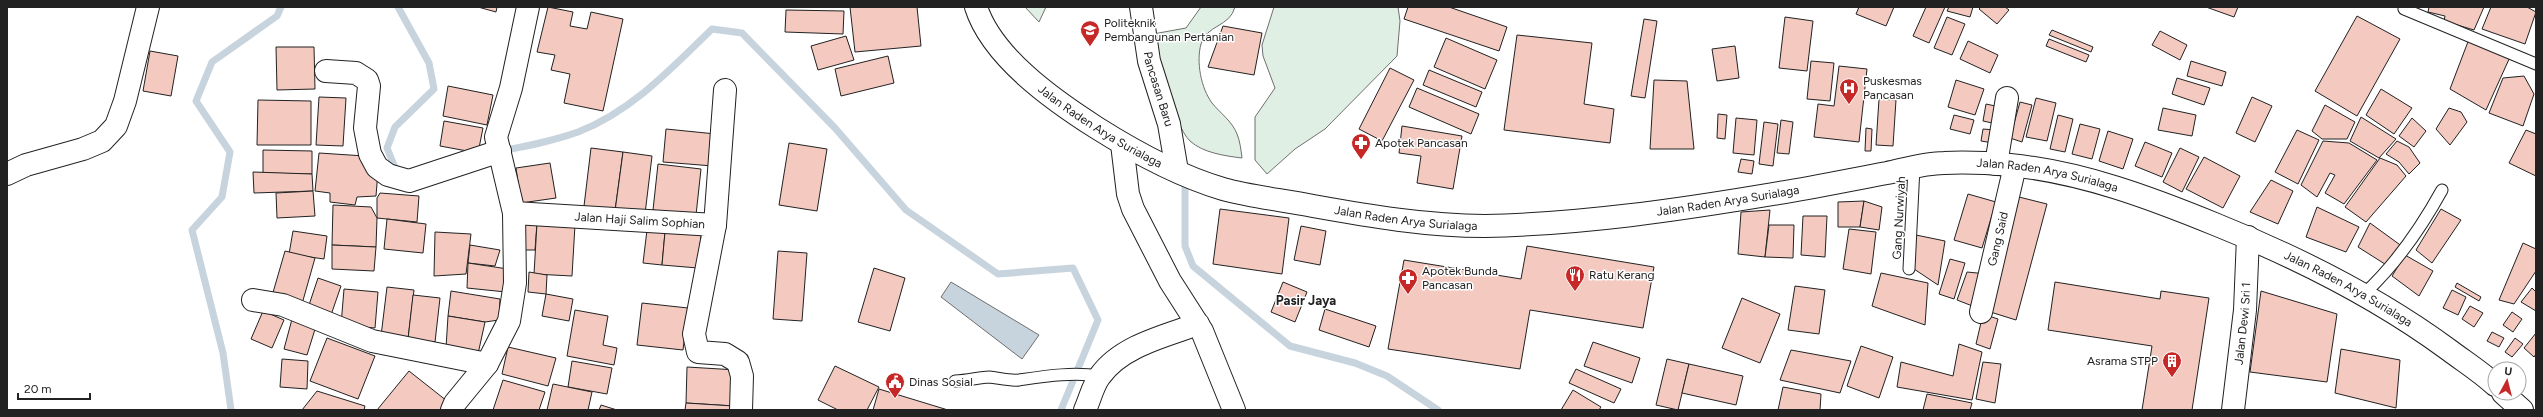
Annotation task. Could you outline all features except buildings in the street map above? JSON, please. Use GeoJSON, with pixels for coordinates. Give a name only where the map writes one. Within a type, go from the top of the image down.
{"type":"FeatureCollection","features":[{"type":"Feature","properties":{"kind":"street"},"geometry":{"type":"LineString","coordinates":[[7,174],[26,165],[83,149],[102,141],[116,126],[125,101],[148,7]]}},
{"type":"Feature","properties":{"kind":"street"},"geometry":{"type":"LineString","coordinates":[[452,410],[455,403],[487,364],[509,322],[515,283],[514,213],[498,144],[502,112],[511,88],[528,7]]}},
{"type":"Feature","properties":{"kind":"street","name":"Jalan Raden Arya Surialaga"},"geometry":{"type":"LineString","coordinates":[[976,7],[980,20],[1002,52],[1032,80],[1080,118],[1122,144],[1177,171],[1226,190],[1375,217],[1482,226],[1651,214],[1784,193],[1941,163],[2005,165],[2077,176],[2151,199],[2248,237],[2365,293],[2416,326],[2487,380]]}},
{"type":"Feature","properties":{"kind":"street","name":"Pancasan Baru"},"geometry":{"type":"LineString","coordinates":[[1141,7],[1149,60],[1169,124],[1177,171]]}},
{"type":"Feature","properties":{"kind":"street"},"geometry":{"type":"LineString","coordinates":[[326,71],[356,73],[364,77],[369,86],[365,128],[370,158],[377,167],[388,175],[409,181],[498,144]]}},
{"type":"Feature","properties":{"kind":"street"},"geometry":{"type":"LineString","coordinates":[[715,225],[725,90]]}},
{"type":"Feature","properties":{"kind":"street","name":"Gang Said"},"geometry":{"type":"LineString","coordinates":[[1981,312],[2005,165],[2007,98]]}},
{"type":"Feature","properties":{"kind":"street"},"geometry":{"type":"LineString","coordinates":[[1122,144],[1128,194],[1133,209],[1170,281],[1198,324],[1221,374],[1234,410]]}},
{"type":"Feature","properties":{"kind":"street","name":"Jalan Haji Salim Sophian"},"geometry":{"type":"LineString","coordinates":[[514,213],[715,225],[694,334],[698,352],[725,354],[738,362],[742,376],[741,410]]}},
{"type":"Feature","properties":{"kind":"street","name":"Jalan Dewi Sri 1"},"geometry":{"type":"LineString","coordinates":[[2233,410],[2245,310],[2248,237]]}},
{"type":"Feature","properties":{"kind":"street"},"geometry":{"type":"LineString","coordinates":[[253,300],[283,305],[372,340],[487,364]]}},
{"type":"Feature","properties":{"kind":"street"},"geometry":{"type":"LineString","coordinates":[[1085,410],[1100,376],[1118,358],[1142,345],[1198,324]]}},
{"type":"Feature","properties":{"kind":"street"},"geometry":{"type":"LineString","coordinates":[[2512,401],[2522,410]]}},
{"type":"Feature","properties":{"kind":"lane"},"geometry":{"type":"LineString","coordinates":[[2404,9],[2536,64]]}},
{"type":"Feature","properties":{"kind":"lane","name":"Gang Nurwiyah"},"geometry":{"type":"LineString","coordinates":[[1909,269],[1914,168]]}},
{"type":"Feature","properties":{"kind":"lane"},"geometry":{"type":"LineString","coordinates":[[2365,293],[2397,259],[2426,218],[2442,190]]}},
{"type":"Feature","properties":{"kind":"lane"},"geometry":{"type":"LineString","coordinates":[[955,381],[971,381],[987,377],[1003,380],[1019,380],[1049,375],[1078,373],[1100,376]]}},
{"type":"Feature","properties":{"kind":"green space"},"geometry":{"type":"Polygon","coordinates":[[[1025,7],[1046,7],[1039,22],[1025,7]]]}},
{"type":"Feature","properties":{"kind":"green space"},"geometry":{"type":"Polygon","coordinates":[[[1201,7],[1235,7],[1228,19],[1213,29],[1204,38],[1201,44],[1199,67],[1202,82],[1208,97],[1235,129],[1240,143],[1242,158],[1208,151],[1190,141],[1178,121],[1163,74],[1153,34],[1186,28],[1201,7]]]}},
{"type":"Feature","properties":{"kind":"green space"},"geometry":{"type":"Polygon","coordinates":[[[1274,7],[1398,7],[1400,21],[1397,56],[1325,129],[1295,149],[1267,174],[1255,160],[1255,117],[1275,88],[1263,56],[1262,45],[1274,7]]]}},
{"type":"Feature","properties":{"kind":"shaded area"},"geometry":{"type":"Polygon","coordinates":[[[951,282],[1039,335],[1022,359],[941,297],[951,282]]]}},
{"type":"Feature","properties":{"kind":"waterway"},"geometry":{"type":"LineString","coordinates":[[231,410],[223,353],[192,230],[222,197],[230,152],[196,101],[212,62],[277,16],[281,7]]}},
{"type":"Feature","properties":{"kind":"waterway"},"geometry":{"type":"LineString","coordinates":[[398,7],[429,63],[434,89],[395,127],[387,148],[396,170],[399,170]]}},
{"type":"Feature","properties":{"kind":"waterway"},"geometry":{"type":"LineString","coordinates":[[501,151],[559,138],[578,132],[598,123],[616,113],[650,87],[682,59],[712,29],[742,33],[835,128],[906,210],[998,274],[1073,268],[1098,320],[1061,410]]}},
{"type":"Feature","properties":{"kind":"waterway"},"geometry":{"type":"LineString","coordinates":[[1185,178],[1185,246],[1193,266],[1290,346],[1355,363],[1387,376],[1438,410]]}},
{"type":"Feature","properties":{"kind":"place","name":"Politeknik Pembangunan Pertanian"},"geometry":{"type":"Point","coordinates":[1090,47]}},
{"type":"Feature","properties":{"kind":"place","name":"Puskesmas Pancasan"},"geometry":{"type":"Point","coordinates":[1849,105]}},
{"type":"Feature","properties":{"kind":"place","name":"Apotek Pancasan"},"geometry":{"type":"Point","coordinates":[1361,160]}},
{"type":"Feature","properties":{"kind":"place","name":"Ratu Kerang"},"geometry":{"type":"Point","coordinates":[1575,292]}},
{"type":"Feature","properties":{"kind":"place","name":"Apotek Bunda Pancasan"},"geometry":{"type":"Point","coordinates":[1408,295]}},
{"type":"Feature","properties":{"kind":"place","name":"Asrama STPP"},"geometry":{"type":"Point","coordinates":[2172,378]}},
{"type":"Feature","properties":{"kind":"place","name":"Dinas Sosial"},"geometry":{"type":"Point","coordinates":[895,399]}},
{"type":"Feature","properties":{"kind":"district","name":"Pasir Jaya"},"geometry":{"type":"Point","coordinates":[1306,300]}}]}
